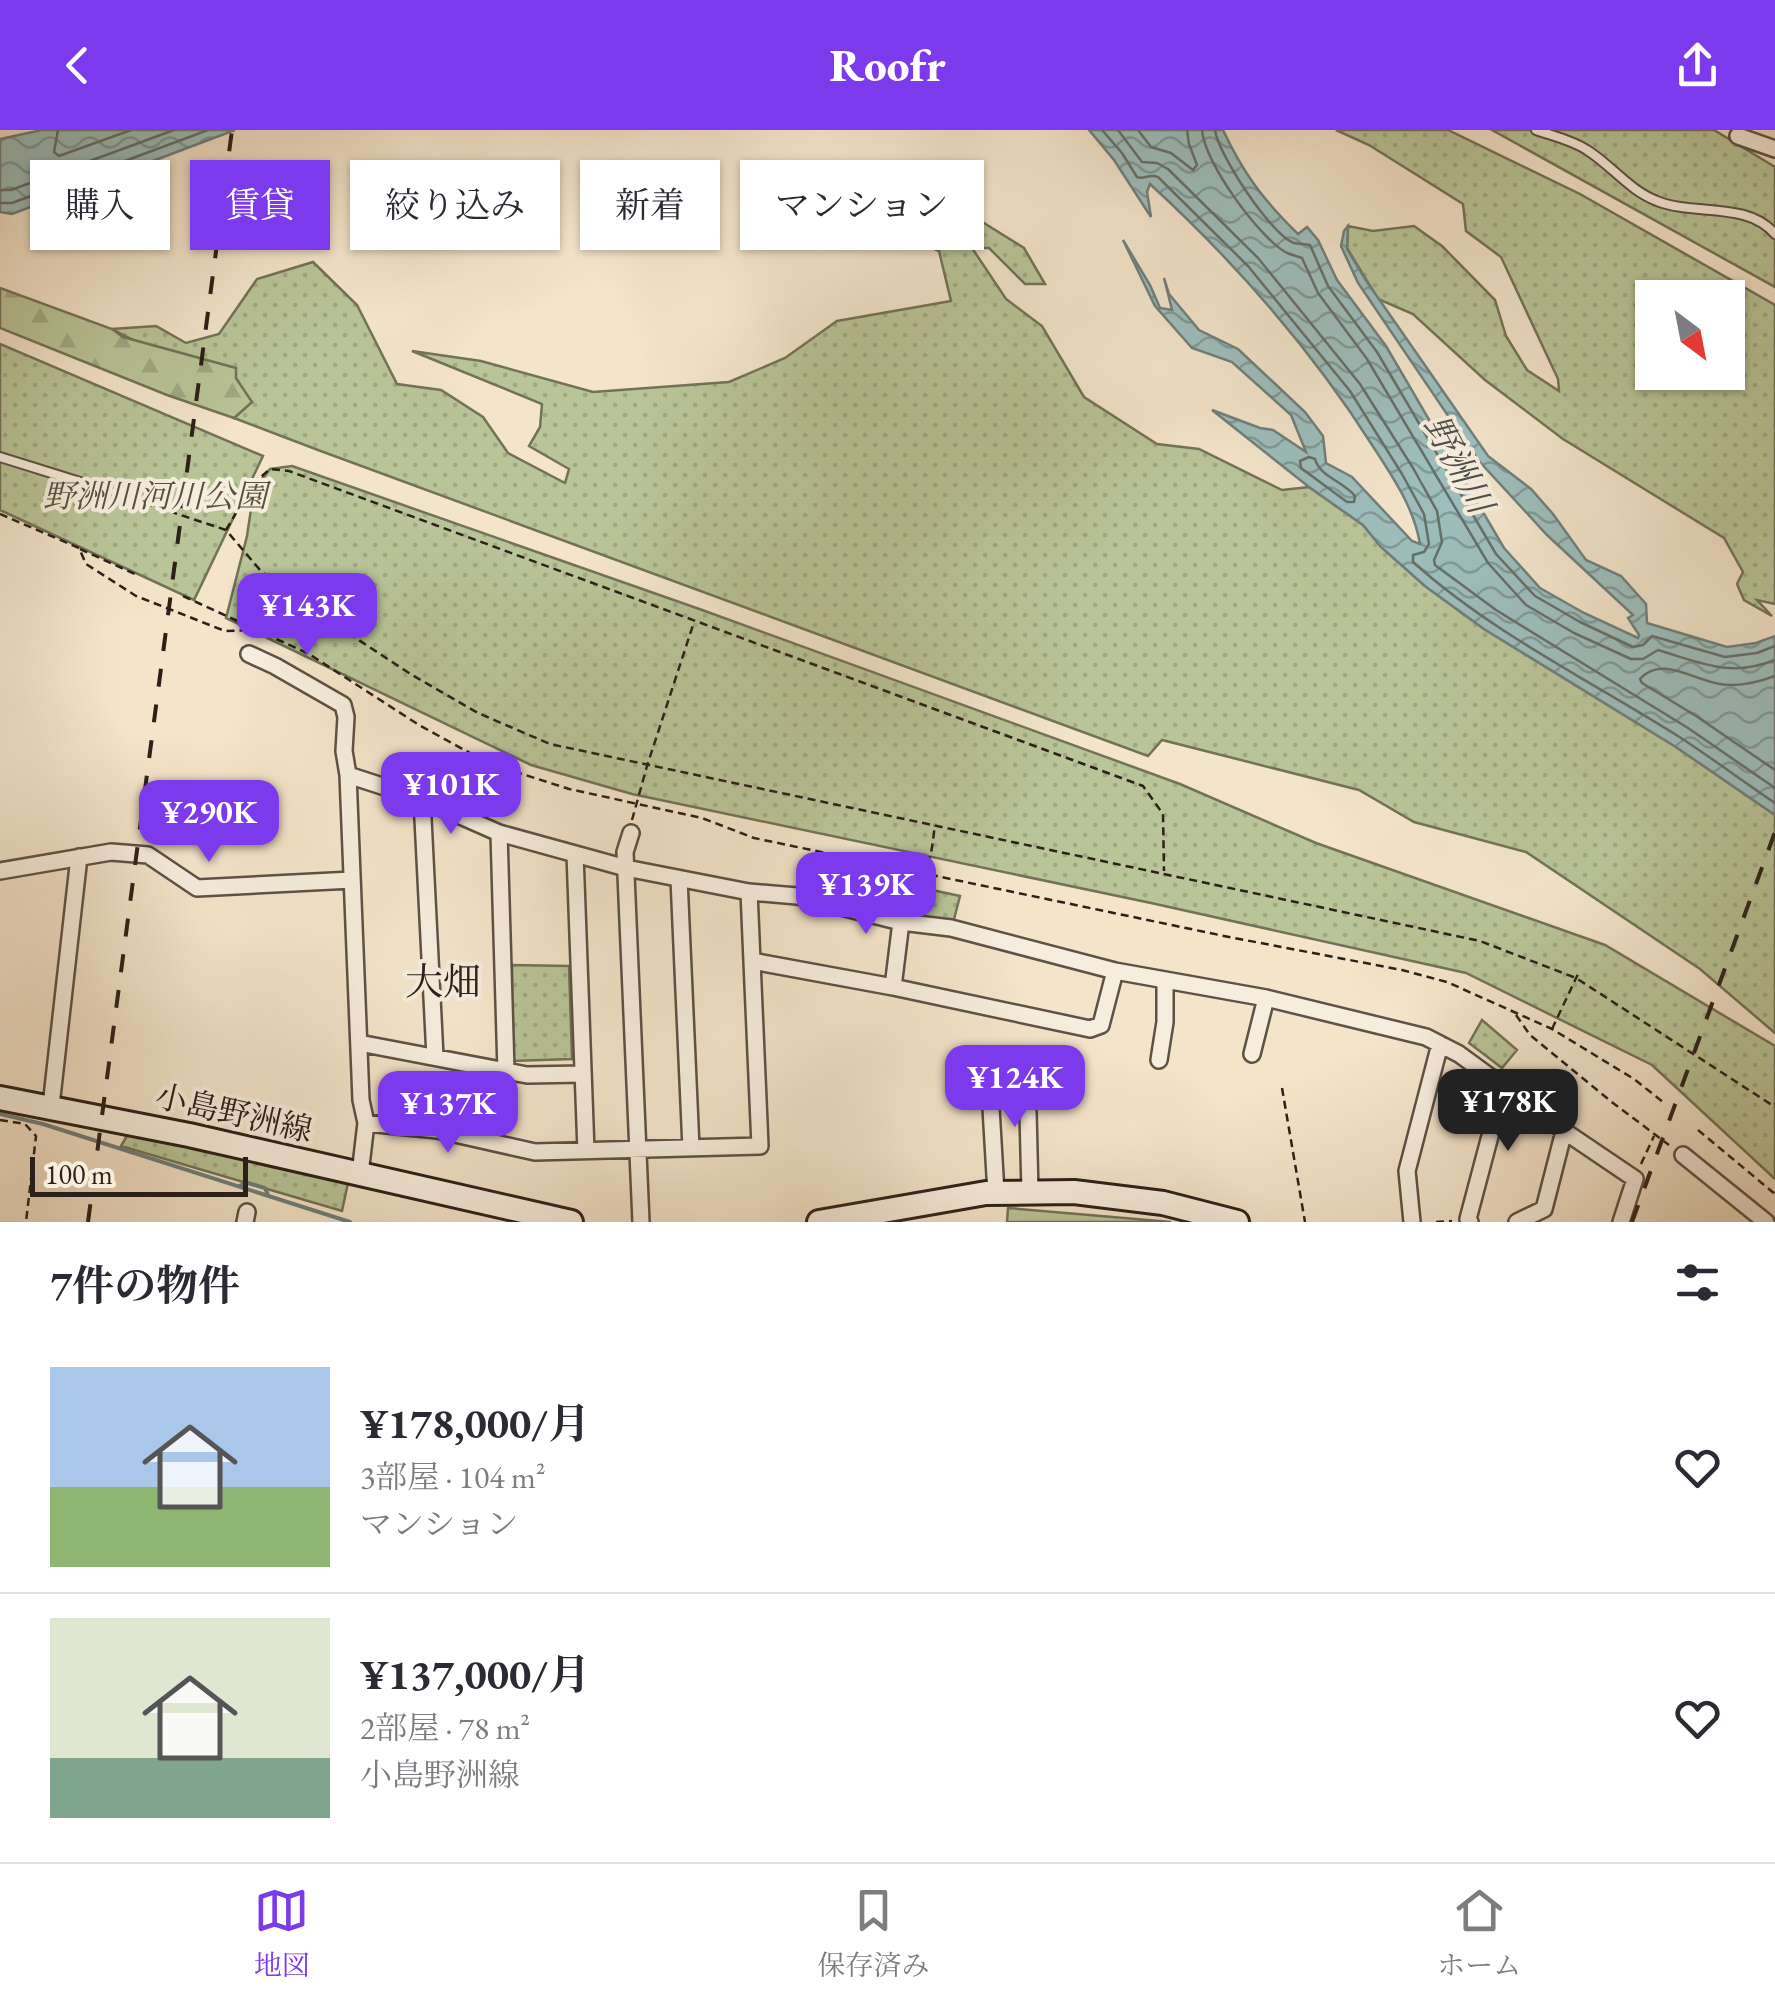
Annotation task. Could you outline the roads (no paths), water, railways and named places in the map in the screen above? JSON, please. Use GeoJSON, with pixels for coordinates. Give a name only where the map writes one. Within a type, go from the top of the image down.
{"type":"FeatureCollection","features":[{"type":"Feature","properties":{"kind":"main road","name":"小島野洲線"},"geometry":{"type":"LineString","coordinates":[[0,1098],[189,1134],[571,1222]]}},
{"type":"Feature","properties":{"kind":"main road"},"geometry":{"type":"LineString","coordinates":[[818,1222],[996,1193],[1030,1192],[1118,1196],[1236,1222]]}},
{"type":"Feature","properties":{"kind":"street"},"geometry":{"type":"LineString","coordinates":[[1745,133],[1775,137]]}},
{"type":"Feature","properties":{"kind":"street"},"geometry":{"type":"LineString","coordinates":[[1745,133],[1775,149]]}},
{"type":"Feature","properties":{"kind":"street"},"geometry":{"type":"LineString","coordinates":[[249,654],[343,705],[346,718],[344,751],[358,1043],[366,1123],[360,1174]]}},
{"type":"Feature","properties":{"kind":"street"},"geometry":{"type":"LineString","coordinates":[[348,775],[422,799],[500,833],[626,868],[749,892],[797,896],[901,922],[951,928],[1115,971],[1266,998],[1426,1037],[1460,1054],[1634,1178],[1621,1222]]}},
{"type":"Feature","properties":{"kind":"street"},"geometry":{"type":"LineString","coordinates":[[422,799],[434,1058]]}},
{"type":"Feature","properties":{"kind":"street"},"geometry":{"type":"LineString","coordinates":[[631,826],[625,852],[640,1222]]}},
{"type":"Feature","properties":{"kind":"street"},"geometry":{"type":"LineString","coordinates":[[500,833],[506,1071]]}},
{"type":"Feature","properties":{"kind":"street"},"geometry":{"type":"LineString","coordinates":[[0,870],[111,852],[148,855],[197,888],[352,880]]}},
{"type":"Feature","properties":{"kind":"street"},"geometry":{"type":"LineString","coordinates":[[575,854],[586,1150]]}},
{"type":"Feature","properties":{"kind":"street"},"geometry":{"type":"LineString","coordinates":[[51,1106],[79,857]]}},
{"type":"Feature","properties":{"kind":"street"},"geometry":{"type":"LineString","coordinates":[[679,878],[691,1148]]}},
{"type":"Feature","properties":{"kind":"street"},"geometry":{"type":"LineString","coordinates":[[366,1123],[437,1130],[535,1152],[760,1146],[749,892]]}},
{"type":"Feature","properties":{"kind":"street"},"geometry":{"type":"LineString","coordinates":[[893,987],[901,922]]}},
{"type":"Feature","properties":{"kind":"street"},"geometry":{"type":"LineString","coordinates":[[752,961],[1090,1029],[1101,1025],[1115,971]]}},
{"type":"Feature","properties":{"kind":"street"},"geometry":{"type":"LineString","coordinates":[[1159,1060],[1165,980]]}},
{"type":"Feature","properties":{"kind":"street"},"geometry":{"type":"LineString","coordinates":[[1252,1054],[1266,998]]}},
{"type":"Feature","properties":{"kind":"street"},"geometry":{"type":"LineString","coordinates":[[358,1043],[527,1075],[583,1074]]}},
{"type":"Feature","properties":{"kind":"street"},"geometry":{"type":"LineString","coordinates":[[1412,1222],[1407,1171],[1440,1044]]}},
{"type":"Feature","properties":{"kind":"street"},"geometry":{"type":"LineString","coordinates":[[996,1193],[990,1074],[1032,1065]]}},
{"type":"Feature","properties":{"kind":"street"},"geometry":{"type":"LineString","coordinates":[[1469,1221],[1502,1087]]}},
{"type":"Feature","properties":{"kind":"street"},"geometry":{"type":"LineString","coordinates":[[1028,1112],[1030,1192]]}},
{"type":"Feature","properties":{"kind":"street"},"geometry":{"type":"LineString","coordinates":[[1518,1222],[1544,1208],[1564,1131]]}},
{"type":"Feature","properties":{"kind":"street"},"geometry":{"type":"LineString","coordinates":[[1683,1154],[1766,1222]]}},
{"type":"Feature","properties":{"kind":"lane"},"geometry":{"type":"LineString","coordinates":[[1536,130],[1588,151],[1655,201],[1744,215],[1775,234]]}},
{"type":"Feature","properties":{"kind":"lane"},"geometry":{"type":"LineString","coordinates":[[0,456],[109,492]]}},
{"type":"Feature","properties":{"kind":"water"},"geometry":{"type":"Polygon","coordinates":[[[42,130],[235,130],[155,160],[30,160],[30,207],[12,214],[0,212],[0,139],[42,130]]]}},
{"type":"Feature","properties":{"kind":"water"},"geometry":{"type":"Polygon","coordinates":[[[1089,130],[1223,130],[1238,160],[1275,210],[1298,234],[1307,227],[1318,240],[1337,280],[1386,346],[1504,548],[1540,588],[1638,638],[1628,618],[1633,615],[1547,535],[1478,460],[1358,283],[1341,246],[1348,226],[1347,249],[1365,279],[1488,456],[1531,489],[1586,560],[1621,576],[1646,604],[1647,623],[1727,647],[1775,636],[1775,815],[1676,747],[1484,629],[1425,586],[1381,547],[1363,525],[1212,410],[1273,430],[1306,452],[1291,415],[1232,362],[1192,348],[1155,306],[1123,240],[1160,308],[1172,310],[1164,278],[1169,294],[1199,330],[1238,349],[1305,412],[1323,436],[1326,463],[1352,477],[1412,541],[1420,544],[1413,518],[1396,483],[1298,342],[1242,276],[1150,184],[1147,192],[1151,217],[1089,130]]]}},
{"type":"Feature","properties":{"kind":"waterway"},"geometry":{"type":"LineString","coordinates":[[0,1114],[43,1124],[350,1222]]}},
{"type":"Feature","properties":{"kind":"waterway"},"geometry":{"type":"LineString","coordinates":[[239,1186],[248,1183],[265,1188],[268,1195]]}},
{"type":"Feature","properties":{"kind":"railway"},"geometry":{"type":"LineString","coordinates":[[88,1222],[232,130]]}},
{"type":"Feature","properties":{"kind":"railway"},"geometry":{"type":"LineString","coordinates":[[1632,1222],[1775,832]]}},
{"type":"Feature","properties":{"kind":"district","name":"大畑"},"geometry":{"type":"Point","coordinates":[443,981]}},
{"type":"Feature","properties":{"kind":"water label","name":"野洲川"},"geometry":{"type":"Point","coordinates":[1459,464]}},
{"type":"Feature","properties":{"kind":"park label","name":"野洲川河川公園"},"geometry":{"type":"Point","coordinates":[155,496]}}]}
